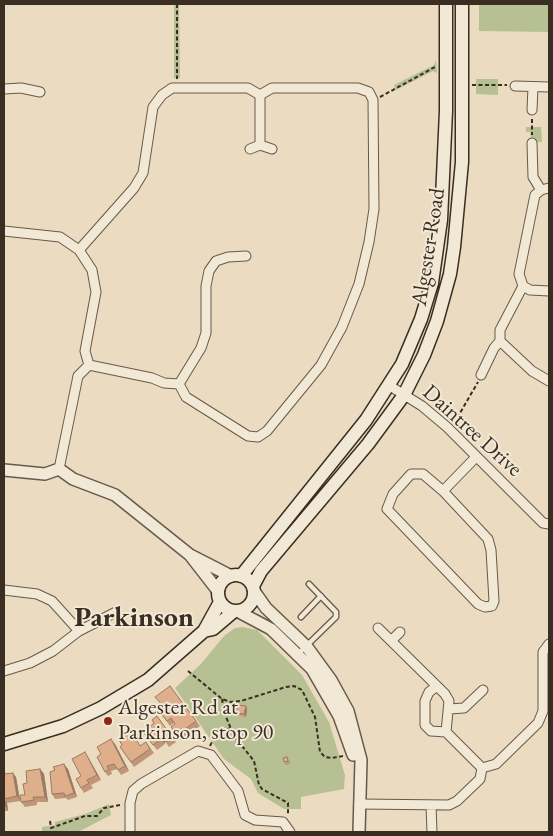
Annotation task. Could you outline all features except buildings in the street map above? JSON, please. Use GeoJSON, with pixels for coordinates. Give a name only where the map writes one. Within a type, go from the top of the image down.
{"type":"FeatureCollection","features":[{"type":"Feature","properties":{"kind":"main road","name":"Algester Road"},"geometry":{"type":"LineString","coordinates":[[236,576],[360,428],[390,386],[402,364],[421,319],[432,283],[444,172],[446,4]]}},
{"type":"Feature","properties":{"kind":"main road","name":"Algester Road"},"geometry":{"type":"LineString","coordinates":[[254,589],[261,571],[368,444],[404,395],[424,355],[437,321],[450,274],[462,162],[462,4]]}},
{"type":"Feature","properties":{"kind":"main road"},"geometry":{"type":"LineString","coordinates":[[4,744],[56,729],[101,708],[148,680],[204,632],[249,606],[254,589],[236,576],[222,581],[219,597],[204,632]]}},
{"type":"Feature","properties":{"kind":"main road"},"geometry":{"type":"LineString","coordinates":[[219,597],[228,610],[236,612]]}},
{"type":"Feature","properties":{"kind":"street"},"geometry":{"type":"LineString","coordinates":[[515,86],[549,87]]}},
{"type":"Feature","properties":{"kind":"street"},"geometry":{"type":"LineString","coordinates":[[80,250],[134,188],[146,162],[154,107],[162,95],[177,87],[248,88],[260,95]]}},
{"type":"Feature","properties":{"kind":"street"},"geometry":{"type":"LineString","coordinates":[[532,110],[533,87]]}},
{"type":"Feature","properties":{"kind":"street"},"geometry":{"type":"LineString","coordinates":[[4,89],[21,88],[40,92]]}},
{"type":"Feature","properties":{"kind":"street"},"geometry":{"type":"LineString","coordinates":[[179,384],[186,397],[248,436],[258,437],[268,431],[321,365],[342,327],[359,284],[370,242],[374,209],[374,100],[369,92],[358,88],[272,88],[260,95]]}},
{"type":"Feature","properties":{"kind":"street"},"geometry":{"type":"LineString","coordinates":[[260,95],[260,145]]}},
{"type":"Feature","properties":{"kind":"street"},"geometry":{"type":"LineString","coordinates":[[532,143],[533,177],[545,189],[535,195],[519,274],[523,286],[530,290],[549,291]]}},
{"type":"Feature","properties":{"kind":"street"},"geometry":{"type":"LineString","coordinates":[[250,149],[260,145],[272,149]]}},
{"type":"Feature","properties":{"kind":"street"},"geometry":{"type":"LineString","coordinates":[[4,231],[60,238],[80,250],[92,270],[96,292],[85,351],[89,365]]}},
{"type":"Feature","properties":{"kind":"street"},"geometry":{"type":"LineString","coordinates":[[179,384],[201,348],[206,333],[206,286],[209,270],[216,261],[246,256]]}},
{"type":"Feature","properties":{"kind":"street"},"geometry":{"type":"LineString","coordinates":[[481,375],[494,348],[500,341],[500,330],[523,286]]}},
{"type":"Feature","properties":{"kind":"street"},"geometry":{"type":"LineString","coordinates":[[500,341],[532,372],[549,381]]}},
{"type":"Feature","properties":{"kind":"street"},"geometry":{"type":"LineString","coordinates":[[89,365],[152,378],[164,383],[179,384]]}},
{"type":"Feature","properties":{"kind":"street"},"geometry":{"type":"LineString","coordinates":[[59,469],[78,376],[89,365]]}},
{"type":"Feature","properties":{"kind":"street","name":"Daintree Drive"},"geometry":{"type":"LineString","coordinates":[[390,386],[422,406],[447,427],[543,523],[549,524]]}},
{"type":"Feature","properties":{"kind":"street"},"geometry":{"type":"LineString","coordinates":[[443,491],[476,457]]}},
{"type":"Feature","properties":{"kind":"street"},"geometry":{"type":"LineString","coordinates":[[4,470],[44,474],[59,469]]}},
{"type":"Feature","properties":{"kind":"street"},"geometry":{"type":"LineString","coordinates":[[59,469],[73,479],[100,488],[125,502],[190,555],[236,576]]}},
{"type":"Feature","properties":{"kind":"street"},"geometry":{"type":"LineString","coordinates":[[411,474],[423,474],[443,491],[488,539],[494,600],[492,606],[485,607],[478,604],[387,509],[392,494],[411,474]]}},
{"type":"Feature","properties":{"kind":"street"},"geometry":{"type":"LineString","coordinates":[[190,555],[219,597]]}},
{"type":"Feature","properties":{"kind":"street"},"geometry":{"type":"LineString","coordinates":[[254,589],[266,608],[330,680],[348,711],[361,760],[359,832]]}},
{"type":"Feature","properties":{"kind":"street"},"geometry":{"type":"LineString","coordinates":[[4,590],[37,594],[52,600],[79,631]]}},
{"type":"Feature","properties":{"kind":"street"},"geometry":{"type":"LineString","coordinates":[[4,671],[30,663],[53,651],[79,631],[116,612]]}},
{"type":"Feature","properties":{"kind":"street"},"geometry":{"type":"LineString","coordinates":[[236,612],[272,629],[302,650],[331,700],[345,729],[359,786]]}},
{"type":"Feature","properties":{"kind":"street"},"geometry":{"type":"LineString","coordinates":[[378,628],[445,694],[449,701],[446,732]]}},
{"type":"Feature","properties":{"kind":"street"},"geometry":{"type":"LineString","coordinates":[[391,641],[400,632]]}},
{"type":"Feature","properties":{"kind":"street"},"geometry":{"type":"LineString","coordinates":[[482,768],[496,764],[538,723],[543,711],[543,652],[549,644]]}},
{"type":"Feature","properties":{"kind":"street"},"geometry":{"type":"LineString","coordinates":[[436,687],[429,692],[425,701],[425,725],[431,731],[446,732],[482,768]]}},
{"type":"Feature","properties":{"kind":"street"},"geometry":{"type":"LineString","coordinates":[[449,709],[464,708],[483,690]]}},
{"type":"Feature","properties":{"kind":"street"},"geometry":{"type":"LineString","coordinates":[[130,832],[130,803],[133,791],[141,784],[194,752],[207,753],[238,791],[245,815],[255,820],[284,823],[290,832]]}},
{"type":"Feature","properties":{"kind":"street"},"geometry":{"type":"LineString","coordinates":[[359,804],[449,805],[457,802],[480,779],[482,768]]}},
{"type":"Feature","properties":{"kind":"street"},"geometry":{"type":"LineString","coordinates":[[431,805],[432,832]]}},
{"type":"Feature","properties":{"kind":"lane"},"geometry":{"type":"LineString","coordinates":[[302,650],[336,617],[336,612],[309,584]]}},
{"type":"Feature","properties":{"kind":"lane"},"geometry":{"type":"LineString","coordinates":[[301,617],[321,596]]}},
{"type":"Feature","properties":{"kind":"path"},"geometry":{"type":"LineString","coordinates":[[177,4],[177,87]]}},
{"type":"Feature","properties":{"kind":"path"},"geometry":{"type":"LineString","coordinates":[[374,100],[439,65]]}},
{"type":"Feature","properties":{"kind":"path"},"geometry":{"type":"LineString","coordinates":[[470,85],[515,86]]}},
{"type":"Feature","properties":{"kind":"path"},"geometry":{"type":"LineString","coordinates":[[532,110],[532,143]]}},
{"type":"Feature","properties":{"kind":"path"},"geometry":{"type":"LineString","coordinates":[[447,427],[460,414],[481,375]]}},
{"type":"Feature","properties":{"kind":"path"},"geometry":{"type":"LineString","coordinates":[[188,671],[222,699],[231,702],[294,686],[302,690],[315,716],[320,752],[325,757],[332,758],[352,754]]}},
{"type":"Feature","properties":{"kind":"path"},"geometry":{"type":"LineString","coordinates":[[222,699],[224,712],[234,736],[254,761],[262,789],[288,803],[289,810],[284,823]]}},
{"type":"Feature","properties":{"kind":"path"},"geometry":{"type":"LineString","coordinates":[[207,753],[215,736],[231,728]]}},
{"type":"Feature","properties":{"kind":"path"},"geometry":{"type":"LineString","coordinates":[[50,821],[51,828],[85,816],[97,816],[104,808],[130,803]]}},
{"type":"Feature","properties":{"kind":"green space"},"geometry":{"type":"Polygon","coordinates":[[[174,4],[179,4],[180,78],[174,78],[174,4]]]}},
{"type":"Feature","properties":{"kind":"green space"},"geometry":{"type":"Polygon","coordinates":[[[479,4],[549,4],[549,32],[479,31],[479,4]]]}},
{"type":"Feature","properties":{"kind":"green space"},"geometry":{"type":"Polygon","coordinates":[[[436,60],[437,73],[433,71],[396,90],[394,85],[434,65],[436,60]]]}},
{"type":"Feature","properties":{"kind":"green space"},"geometry":{"type":"Polygon","coordinates":[[[476,79],[498,79],[498,95],[476,94],[476,79]]]}},
{"type":"Feature","properties":{"kind":"green space"},"geometry":{"type":"Polygon","coordinates":[[[526,127],[541,127],[542,142],[532,142],[530,132],[526,132],[526,127]]]}},
{"type":"Feature","properties":{"kind":"green space"},"geometry":{"type":"Polygon","coordinates":[[[242,627],[257,630],[302,675],[329,722],[345,775],[344,789],[301,797],[301,809],[284,809],[258,793],[251,779],[224,759],[175,688],[201,664],[224,636],[235,628],[242,627]]]}},
{"type":"Feature","properties":{"kind":"green space"},"geometry":{"type":"Polygon","coordinates":[[[109,804],[111,815],[78,832],[42,832],[42,827],[55,825],[55,822],[85,814],[109,804]]]}},
{"type":"Feature","properties":{"kind":"place","name":"Algester Rd at Parkinson, stop 90"},"geometry":{"type":"Point","coordinates":[108,721]}},
{"type":"Feature","properties":{"kind":"district","name":"Parkinson"},"geometry":{"type":"Point","coordinates":[134,618]}}]}
